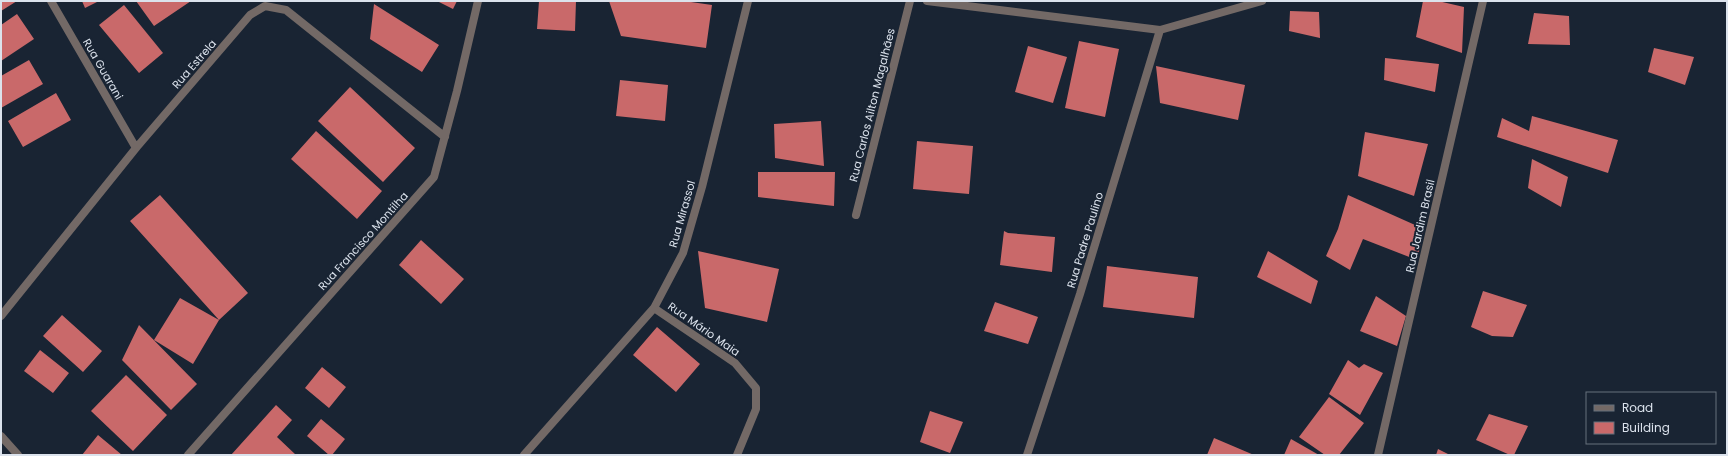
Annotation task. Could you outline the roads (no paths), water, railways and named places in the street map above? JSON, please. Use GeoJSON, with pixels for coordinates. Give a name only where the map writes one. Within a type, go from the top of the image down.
{"type":"FeatureCollection","features":[{"type":"Feature","properties":{"kind":"street","name":"Rua Guarani"},"geometry":{"type":"LineString","coordinates":[[51,1],[136,148]]}},
{"type":"Feature","properties":{"kind":"street","name":"Rua Francisco Montilha"},"geometry":{"type":"LineString","coordinates":[[188,455],[434,177],[445,138],[478,1]]}},
{"type":"Feature","properties":{"kind":"street","name":"Rua Mirassol"},"geometry":{"type":"LineString","coordinates":[[524,455],[654,308],[683,253],[702,186],[748,1]]}},
{"type":"Feature","properties":{"kind":"street","name":"Rua Carlos Ailton Magalhães"},"geometry":{"type":"LineString","coordinates":[[856,215],[910,1]]}},
{"type":"Feature","properties":{"kind":"street"},"geometry":{"type":"LineString","coordinates":[[927,1],[1160,30],[1262,1]]}},
{"type":"Feature","properties":{"kind":"street","name":"Rua Jardim Brasil"},"geometry":{"type":"LineString","coordinates":[[1378,455],[1483,1]]}},
{"type":"Feature","properties":{"kind":"street","name":"Rua Estrela"},"geometry":{"type":"LineString","coordinates":[[1,316],[136,148],[250,15],[265,6],[286,10],[445,138]]}},
{"type":"Feature","properties":{"kind":"street","name":"Rua Padre Paulino"},"geometry":{"type":"LineString","coordinates":[[1026,455],[1080,294],[1160,30]]}},
{"type":"Feature","properties":{"kind":"street","name":"Rua Mário Maia"},"geometry":{"type":"LineString","coordinates":[[654,308],[735,363],[756,388],[756,409],[737,455]]}},
{"type":"Feature","properties":{"kind":"street"},"geometry":{"type":"LineString","coordinates":[[1,436],[18,455]]}}]}
